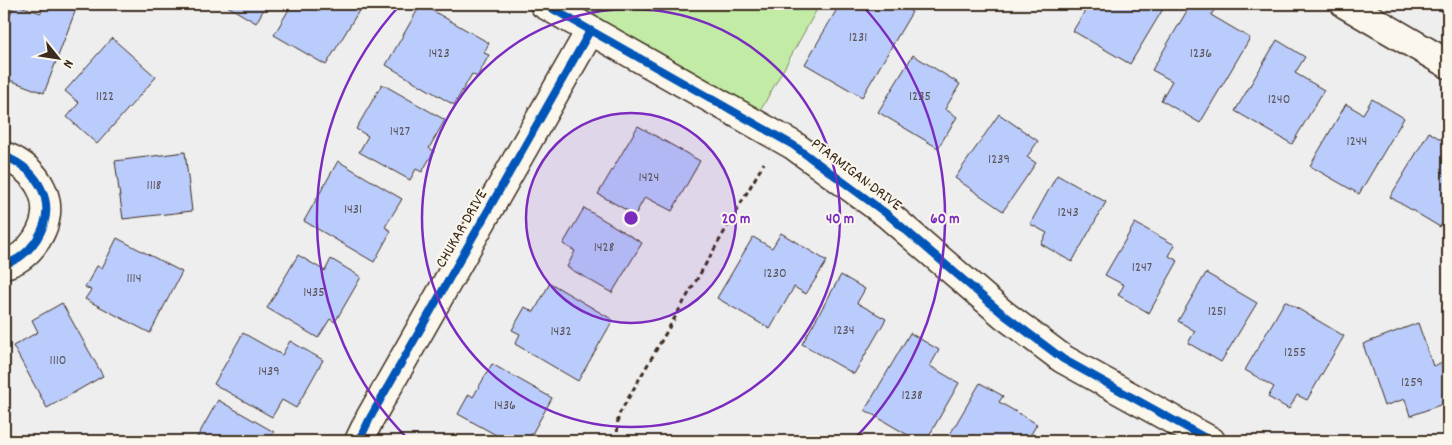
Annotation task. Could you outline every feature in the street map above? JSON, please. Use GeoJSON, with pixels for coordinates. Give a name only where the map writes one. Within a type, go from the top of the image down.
{"type":"FeatureCollection","features":[{"type":"Feature","properties":{"kind":"street","name":"PTARMIGAN DRIVE"},"geometry":{"type":"LineString","coordinates":[[544,4],[779,137],[887,214],[1003,314],[1063,359],[1211,441]]}},
{"type":"Feature","properties":{"kind":"street"},"geometry":{"type":"LineString","coordinates":[[1345,4],[1448,64]]}},
{"type":"Feature","properties":{"kind":"street","name":"CHUKAR DRIVE"},"geometry":{"type":"LineString","coordinates":[[359,441],[370,418],[590,31]]}},
{"type":"Feature","properties":{"kind":"street"},"geometry":{"type":"LineString","coordinates":[[4,156],[16,161],[33,175],[43,190],[47,206],[45,222],[33,244],[20,257],[4,264]]}},
{"type":"Feature","properties":{"kind":"path"},"geometry":{"type":"LineString","coordinates":[[617,441],[618,416],[779,137]]}},
{"type":"Feature","properties":{"kind":"green space"},"geometry":{"type":"Polygon","coordinates":[[[544,4],[820,4],[754,122],[544,4]]]}},
{"type":"Feature","properties":{"kind":"building"},"geometry":{"type":"Polygon","coordinates":[[[14,4],[41,13],[44,4],[64,4],[76,9],[44,93],[4,78],[4,32],[14,4]]]}},
{"type":"Feature","properties":{"kind":"building"},"geometry":{"type":"Polygon","coordinates":[[[224,4],[267,4],[256,23],[224,4]]]}},
{"type":"Feature","properties":{"kind":"building"},"geometry":{"type":"Polygon","coordinates":[[[292,4],[363,4],[326,65],[274,35],[292,4]]]}},
{"type":"Feature","properties":{"kind":"building"},"geometry":{"type":"Polygon","coordinates":[[[421,4],[489,43],[484,53],[489,55],[477,77],[472,74],[454,105],[386,65],[421,4]]]}},
{"type":"Feature","properties":{"kind":"building"},"geometry":{"type":"Polygon","coordinates":[[[840,4],[898,4],[912,12],[862,97],[805,64],[840,4]]]}},
{"type":"Feature","properties":{"kind":"building"},"geometry":{"type":"Polygon","coordinates":[[[1089,4],[1166,4],[1130,64],[1073,31],[1089,4]]]}},
{"type":"Feature","properties":{"kind":"building"},"geometry":{"type":"Polygon","coordinates":[[[1191,4],[1207,4],[1215,9],[1211,15],[1250,38],[1200,123],[1161,100],[1172,81],[1152,70],[1191,4]]]}},
{"type":"Feature","properties":{"kind":"building"},"geometry":{"type":"Polygon","coordinates":[[[112,38],[156,77],[97,144],[67,117],[79,103],[65,91],[112,38]]]}},
{"type":"Feature","properties":{"kind":"building"},"geometry":{"type":"Polygon","coordinates":[[[1277,40],[1305,57],[1295,73],[1324,90],[1292,144],[1235,111],[1277,40]]]}},
{"type":"Feature","properties":{"kind":"building"},"geometry":{"type":"Polygon","coordinates":[[[913,55],[960,84],[945,109],[957,117],[938,148],[878,112],[913,55]]]}},
{"type":"Feature","properties":{"kind":"building"},"geometry":{"type":"Polygon","coordinates":[[[382,84],[445,120],[429,148],[434,151],[422,172],[416,169],[410,180],[359,152],[368,136],[356,129],[382,84]]]}},
{"type":"Feature","properties":{"kind":"building"},"geometry":{"type":"Polygon","coordinates":[[[1372,99],[1404,118],[1359,194],[1310,166],[1346,104],[1363,114],[1372,99]]]}},
{"type":"Feature","properties":{"kind":"building"},"geometry":{"type":"Polygon","coordinates":[[[999,114],[1038,141],[1027,157],[1036,163],[1003,211],[955,178],[999,114]]]}},
{"type":"Feature","properties":{"kind":"building"},"geometry":{"type":"Polygon","coordinates":[[[638,126],[700,161],[672,211],[645,197],[635,215],[598,194],[638,126]]]}},
{"type":"Feature","properties":{"kind":"building"},"geometry":{"type":"Polygon","coordinates":[[[1429,132],[1448,144],[1448,213],[1440,227],[1390,197],[1429,132]]]}},
{"type":"Feature","properties":{"kind":"building"},"geometry":{"type":"Polygon","coordinates":[[[185,152],[192,211],[123,219],[115,161],[185,152]]]}},
{"type":"Feature","properties":{"kind":"building"},"geometry":{"type":"Polygon","coordinates":[[[338,161],[402,199],[385,227],[391,231],[374,262],[304,221],[338,161]]]}},
{"type":"Feature","properties":{"kind":"building"},"geometry":{"type":"Polygon","coordinates":[[[1057,175],[1106,202],[1072,262],[1041,244],[1047,233],[1030,224],[1057,175]]]}},
{"type":"Feature","properties":{"kind":"building"},"geometry":{"type":"Polygon","coordinates":[[[584,208],[642,243],[612,293],[567,267],[575,251],[563,244],[584,208]]]}},
{"type":"Feature","properties":{"kind":"building"},"geometry":{"type":"Polygon","coordinates":[[[1135,223],[1175,245],[1169,256],[1178,261],[1149,313],[1118,295],[1124,285],[1105,275],[1135,223]]]}},
{"type":"Feature","properties":{"kind":"building"},"geometry":{"type":"Polygon","coordinates":[[[781,233],[827,261],[806,294],[794,287],[770,329],[717,298],[753,237],[772,248],[781,233]]]}},
{"type":"Feature","properties":{"kind":"building"},"geometry":{"type":"Polygon","coordinates":[[[117,238],[182,272],[150,333],[85,299],[91,290],[85,287],[97,266],[102,268],[117,238]]]}},
{"type":"Feature","properties":{"kind":"building"},"geometry":{"type":"Polygon","coordinates":[[[298,255],[325,271],[331,259],[361,277],[335,322],[330,319],[318,338],[267,308],[298,255]]]}},
{"type":"Feature","properties":{"kind":"building"},"geometry":{"type":"Polygon","coordinates":[[[1206,273],[1257,303],[1221,362],[1188,343],[1195,331],[1178,321],[1206,273]]]}},
{"type":"Feature","properties":{"kind":"building"},"geometry":{"type":"Polygon","coordinates":[[[841,275],[865,289],[857,303],[886,319],[854,374],[802,344],[841,275]]]}},
{"type":"Feature","properties":{"kind":"building"},"geometry":{"type":"Polygon","coordinates":[[[550,283],[613,320],[578,381],[515,344],[520,334],[512,330],[525,307],[534,312],[550,283]]]}},
{"type":"Feature","properties":{"kind":"building"},"geometry":{"type":"Polygon","coordinates":[[[1285,301],[1344,336],[1307,400],[1297,395],[1289,409],[1268,397],[1274,387],[1245,370],[1285,301]]]}},
{"type":"Feature","properties":{"kind":"building"},"geometry":{"type":"Polygon","coordinates":[[[62,303],[103,376],[47,408],[13,346],[38,332],[32,320],[62,303]]]}},
{"type":"Feature","properties":{"kind":"building"},"geometry":{"type":"Polygon","coordinates":[[[1418,323],[1433,366],[1448,361],[1448,402],[1410,416],[1405,399],[1384,406],[1363,344],[1418,323]]]}},
{"type":"Feature","properties":{"kind":"building"},"geometry":{"type":"Polygon","coordinates":[[[243,333],[282,355],[290,341],[323,360],[296,408],[282,400],[272,417],[214,384],[243,333]]]}},
{"type":"Feature","properties":{"kind":"building"},"geometry":{"type":"Polygon","coordinates":[[[910,333],[939,350],[930,366],[959,383],[926,441],[918,441],[865,410],[910,333]]]}},
{"type":"Feature","properties":{"kind":"building"},"geometry":{"type":"Polygon","coordinates":[[[492,364],[552,398],[528,441],[507,441],[458,414],[469,394],[473,397],[492,364]]]}},
{"type":"Feature","properties":{"kind":"building"},"geometry":{"type":"Polygon","coordinates":[[[980,383],[1003,396],[999,402],[1037,424],[1027,441],[946,441],[980,383]]]}},
{"type":"Feature","properties":{"kind":"building"},"geometry":{"type":"Polygon","coordinates":[[[218,400],[274,432],[268,441],[195,441],[218,400]]]}},
{"type":"Feature","properties":{"kind":"cycle path"},"geometry":{"type":"LineString","coordinates":[[544,4],[793,145],[887,214],[1003,314],[1063,359],[1211,441]]}},
{"type":"Feature","properties":{"kind":"cycle path"},"geometry":{"type":"LineString","coordinates":[[359,441],[370,418],[590,31]]}},
{"type":"Feature","properties":{"kind":"cycle path"},"geometry":{"type":"LineString","coordinates":[[4,156],[16,162],[36,179],[42,190],[46,213],[43,226],[31,248],[19,258],[4,264]]}}]}
